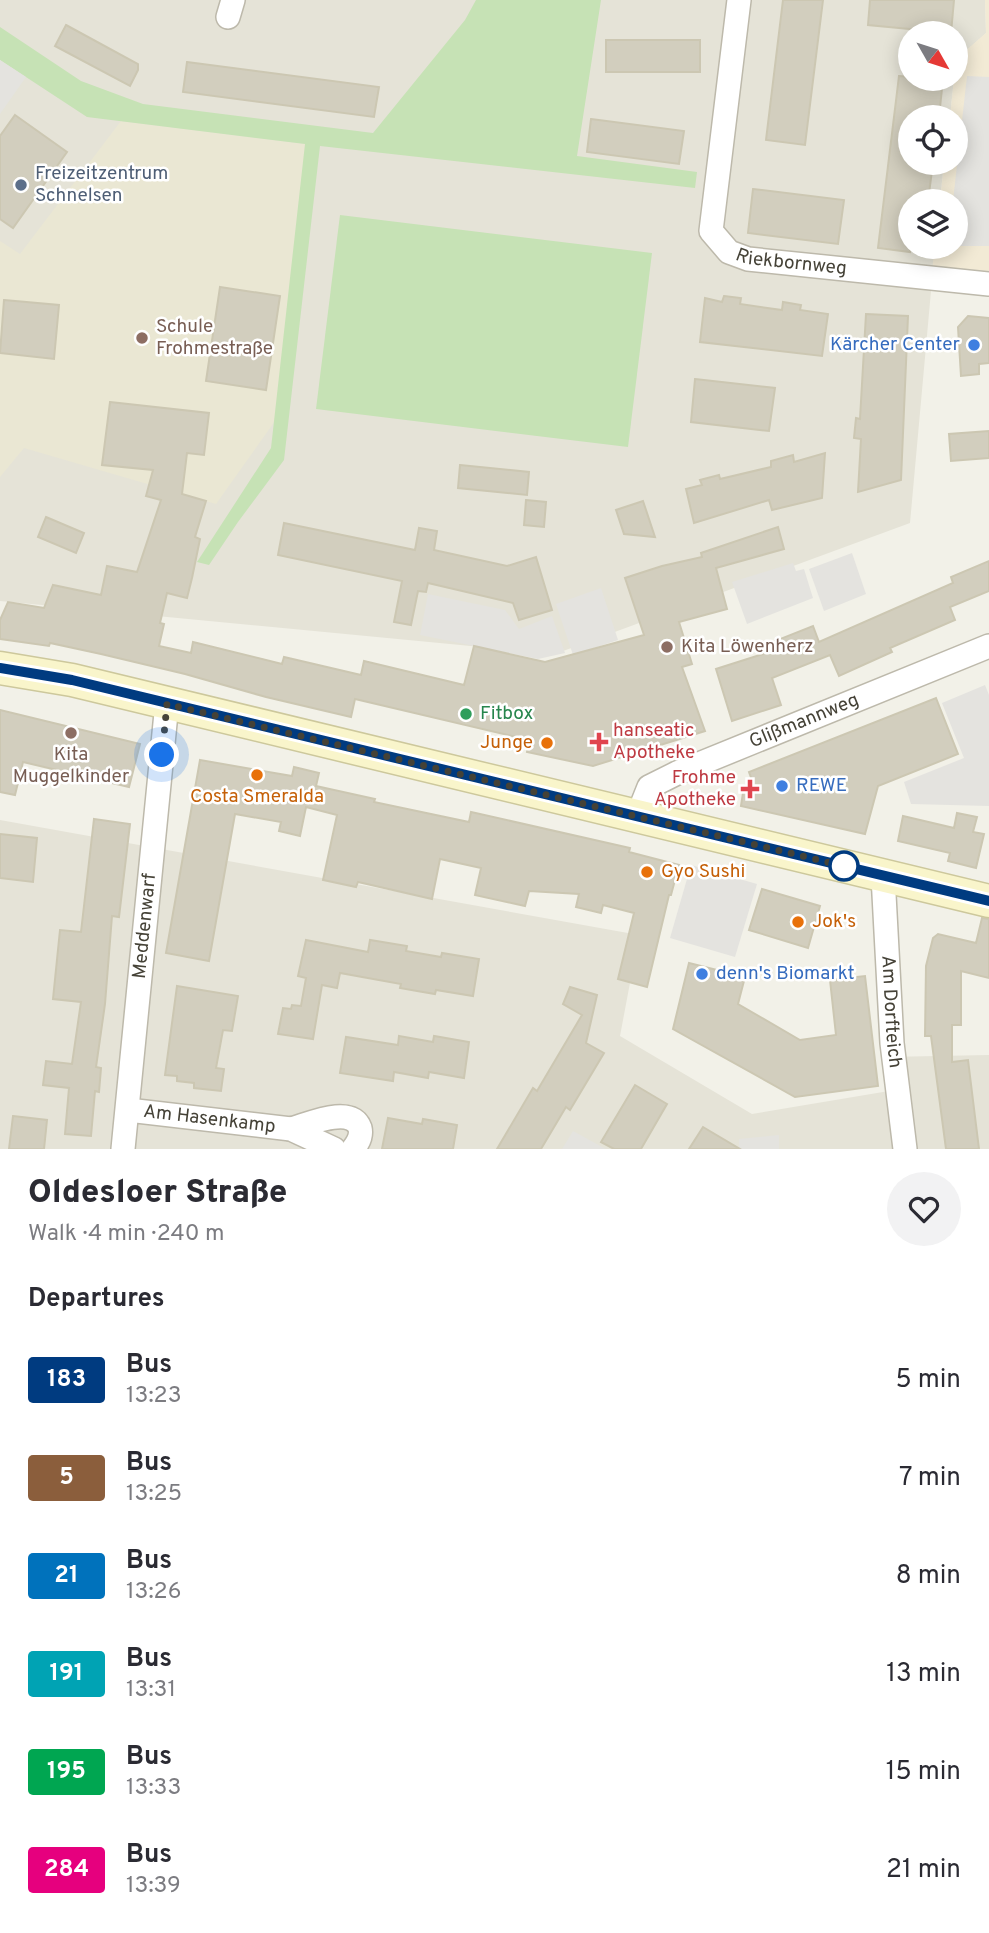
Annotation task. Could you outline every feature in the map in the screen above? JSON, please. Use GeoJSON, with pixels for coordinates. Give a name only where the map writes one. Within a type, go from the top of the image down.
{"type":"FeatureCollection","features":[{"type":"Feature","properties":{"kind":"street","name":"Riekbornweg"},"geometry":{"type":"LineString","coordinates":[[739,0],[711,231],[729,252],[748,259],[989,284]]}},
{"type":"Feature","properties":{"kind":"street","name":"Glißmannweg"},"geometry":{"type":"LineString","coordinates":[[637,817],[649,787],[677,773],[989,646]]}},
{"type":"Feature","properties":{"kind":"street"},"geometry":{"type":"LineString","coordinates":[[0,668],[72,680],[989,901]]}},
{"type":"Feature","properties":{"kind":"street","name":"Meddenwarf"},"geometry":{"type":"LineString","coordinates":[[123,1149],[167,704]]}},
{"type":"Feature","properties":{"kind":"street","name":"Am Dorfteich"},"geometry":{"type":"LineString","coordinates":[[883,876],[892,1043],[905,1149]]}},
{"type":"Feature","properties":{"kind":"street","name":"Am Hasenkamp"},"geometry":{"type":"LineString","coordinates":[[128,1110],[291,1129],[334,1149]]}},
{"type":"Feature","properties":{"kind":"street","name":"Am Hasenkamp"},"geometry":{"type":"LineString","coordinates":[[291,1129],[329,1117],[346,1117],[360,1128],[361,1136],[353,1149]]}},
{"type":"Feature","properties":{"kind":"shaded area"},"geometry":{"type":"Polygon","coordinates":[[[0,0],[985,0],[986,33],[968,49],[968,21],[898,21],[898,91],[953,91],[951,105],[898,105],[898,175],[943,175],[941,189],[898,189],[898,259],[934,259],[910,523],[555,654],[0,601],[0,0]]]}},
{"type":"Feature","properties":{"kind":"shaded area"},"geometry":{"type":"Polygon","coordinates":[[[985,0],[989,0],[989,275],[932,270],[933,259],[968,259],[968,189],[941,189],[943,175],[968,175],[968,105],[951,105],[953,91],[968,91],[968,49],[986,33],[985,0]]]}},
{"type":"Feature","properties":{"kind":"shaded area"},"geometry":{"type":"Polygon","coordinates":[[[0,60],[26,77],[0,114],[0,60]]]}},
{"type":"Feature","properties":{"kind":"shaded area"},"geometry":{"type":"Polygon","coordinates":[[[968,76],[989,77],[989,246],[968,246],[968,189],[954,189],[956,175],[968,175],[968,105],[964,105],[965,91],[968,91],[968,76]]]}},
{"type":"Feature","properties":{"kind":"shaded area","name":"Schule Frohmestraße"},"geometry":{"type":"Polygon","coordinates":[[[121,121],[306,144],[275,421],[216,504],[24,448],[0,477],[0,241],[20,254],[121,121]]]}},
{"type":"Feature","properties":{"kind":"shaded area"},"geometry":{"type":"Polygon","coordinates":[[[852,553],[866,594],[824,611],[809,569],[852,553]]]}},
{"type":"Feature","properties":{"kind":"shaded area"},"geometry":{"type":"Polygon","coordinates":[[[793,563],[796,571],[804,569],[813,598],[747,624],[732,582],[793,563]]]}},
{"type":"Feature","properties":{"kind":"shaded area"},"geometry":{"type":"Polygon","coordinates":[[[601,588],[618,640],[573,655],[556,604],[601,588]]]}},
{"type":"Feature","properties":{"kind":"shaded area"},"geometry":{"type":"Polygon","coordinates":[[[428,594],[505,610],[519,629],[552,616],[565,653],[538,659],[420,635],[428,594]]]}},
{"type":"Feature","properties":{"kind":"shaded area"},"geometry":{"type":"Polygon","coordinates":[[[985,685],[989,695],[989,806],[911,804],[904,782],[964,758],[942,703],[985,685]]]}},
{"type":"Feature","properties":{"kind":"shaded area"},"geometry":{"type":"Polygon","coordinates":[[[0,820],[639,935],[620,1036],[752,1114],[889,1091],[885,1057],[989,1055],[989,1149],[0,1149],[0,820]]]}},
{"type":"Feature","properties":{"kind":"shaded area"},"geometry":{"type":"Polygon","coordinates":[[[691,865],[757,884],[735,957],[670,938],[691,865]]]}},
{"type":"Feature","properties":{"kind":"shaded area"},"geometry":{"type":"Polygon","coordinates":[[[573,1131],[606,1149],[562,1149],[573,1131]]]}},
{"type":"Feature","properties":{"kind":"shaded area"},"geometry":{"type":"Polygon","coordinates":[[[779,1135],[779,1149],[739,1149],[739,1139],[779,1135]]]}},
{"type":"Feature","properties":{"kind":"green space"},"geometry":{"type":"Polygon","coordinates":[[[476,0],[601,0],[577,156],[697,172],[695,188],[320,146],[284,460],[209,565],[197,562],[271,448],[305,144],[87,117],[0,60],[0,27],[81,81],[143,104],[373,133],[465,20],[476,0]]]}},
{"type":"Feature","properties":{"kind":"green space"},"geometry":{"type":"Polygon","coordinates":[[[340,215],[652,253],[628,447],[316,409],[340,215]]]}},
{"type":"Feature","properties":{"kind":"building"},"geometry":{"type":"Polygon","coordinates":[[[783,0],[823,0],[805,145],[766,140],[783,0]]]}},
{"type":"Feature","properties":{"kind":"building"},"geometry":{"type":"Polygon","coordinates":[[[870,0],[954,0],[952,21],[898,21],[898,28],[868,25],[870,0]]]}},
{"type":"Feature","properties":{"kind":"building"},"geometry":{"type":"Polygon","coordinates":[[[66,25],[138,64],[130,86],[55,46],[66,25]]]}},
{"type":"Feature","properties":{"kind":"building"},"geometry":{"type":"Polygon","coordinates":[[[606,40],[700,40],[700,72],[606,72],[606,40]]]}},
{"type":"Feature","properties":{"kind":"building"},"geometry":{"type":"Polygon","coordinates":[[[187,62],[379,87],[374,117],[183,92],[187,62]]]}},
{"type":"Feature","properties":{"kind":"building"},"geometry":{"type":"Polygon","coordinates":[[[898,84],[898,91],[942,91],[940,105],[898,105],[898,175],[931,175],[930,189],[898,189],[898,250],[878,248],[898,84]]]}},
{"type":"Feature","properties":{"kind":"building","name":"Freizeitzentrum Schnelsen"},"geometry":{"type":"Polygon","coordinates":[[[15,115],[67,152],[13,228],[0,219],[0,136],[15,115]]]}},
{"type":"Feature","properties":{"kind":"building"},"geometry":{"type":"Polygon","coordinates":[[[591,119],[684,131],[679,164],[587,152],[591,119]]]}},
{"type":"Feature","properties":{"kind":"building"},"geometry":{"type":"Polygon","coordinates":[[[753,189],[844,200],[838,244],[748,233],[753,189]]]}},
{"type":"Feature","properties":{"kind":"building"},"geometry":{"type":"Polygon","coordinates":[[[220,287],[280,296],[266,390],[206,381],[220,287]]]}},
{"type":"Feature","properties":{"kind":"building"},"geometry":{"type":"Polygon","coordinates":[[[724,296],[741,298],[740,304],[782,310],[783,302],[801,305],[800,310],[828,314],[822,356],[700,342],[705,298],[722,302],[724,296]]]}},
{"type":"Feature","properties":{"kind":"building"},"geometry":{"type":"Polygon","coordinates":[[[4,300],[59,305],[54,359],[0,353],[4,300]]]}},
{"type":"Feature","properties":{"kind":"building"},"geometry":{"type":"Polygon","coordinates":[[[866,314],[908,316],[901,480],[858,492],[861,439],[854,438],[856,418],[860,419],[866,314]]]}},
{"type":"Feature","properties":{"kind":"building","name":"Kärcher Center"},"geometry":{"type":"Polygon","coordinates":[[[968,316],[989,318],[989,363],[979,364],[979,374],[961,376],[958,327],[968,316]]]}},
{"type":"Feature","properties":{"kind":"building"},"geometry":{"type":"Polygon","coordinates":[[[695,379],[775,388],[769,431],[691,422],[695,379]]]}},
{"type":"Feature","properties":{"kind":"building"},"geometry":{"type":"Polygon","coordinates":[[[110,402],[209,413],[204,455],[187,453],[182,494],[206,501],[195,537],[200,539],[192,578],[187,598],[167,593],[160,623],[164,624],[159,646],[191,653],[193,642],[282,664],[284,657],[361,675],[364,661],[464,685],[474,646],[545,662],[644,635],[625,578],[702,557],[701,553],[778,527],[784,549],[716,568],[727,609],[679,622],[692,664],[682,667],[705,731],[593,766],[527,752],[529,740],[355,699],[351,717],[101,654],[50,643],[49,646],[0,639],[0,620],[8,602],[44,608],[53,585],[101,595],[107,566],[137,572],[161,500],[146,496],[153,470],[102,465],[110,402]]]}},
{"type":"Feature","properties":{"kind":"building"},"geometry":{"type":"Polygon","coordinates":[[[989,431],[989,458],[951,461],[949,434],[989,431]]]}},
{"type":"Feature","properties":{"kind":"building"},"geometry":{"type":"Polygon","coordinates":[[[825,453],[822,498],[772,510],[769,500],[694,523],[686,489],[702,485],[700,480],[719,475],[720,479],[771,467],[771,461],[793,455],[794,462],[825,453]]]}},
{"type":"Feature","properties":{"kind":"building"},"geometry":{"type":"Polygon","coordinates":[[[460,465],[529,472],[527,495],[458,488],[460,465]]]}},
{"type":"Feature","properties":{"kind":"building"},"geometry":{"type":"Polygon","coordinates":[[[526,500],[546,502],[544,527],[524,525],[526,500]]]}},
{"type":"Feature","properties":{"kind":"building"},"geometry":{"type":"Polygon","coordinates":[[[643,501],[655,537],[624,534],[616,510],[643,501]]]}},
{"type":"Feature","properties":{"kind":"building"},"geometry":{"type":"Polygon","coordinates":[[[46,517],[84,533],[76,553],[38,537],[46,517]]]}},
{"type":"Feature","properties":{"kind":"building"},"geometry":{"type":"Polygon","coordinates":[[[284,523],[415,550],[419,528],[437,531],[434,550],[507,566],[536,557],[552,610],[519,620],[513,603],[428,583],[426,592],[418,591],[411,625],[394,622],[402,581],[278,555],[284,523]]]}},
{"type":"Feature","properties":{"kind":"building"},"geometry":{"type":"Polygon","coordinates":[[[989,561],[989,591],[950,607],[955,620],[890,648],[892,652],[839,676],[830,655],[772,678],[781,705],[732,721],[716,669],[763,654],[760,647],[813,626],[819,642],[953,583],[951,577],[989,561]]]}},
{"type":"Feature","properties":{"kind":"building"},"geometry":{"type":"Polygon","coordinates":[[[936,698],[958,754],[878,786],[865,834],[741,806],[744,786],[753,783],[749,772],[936,698]]]}},
{"type":"Feature","properties":{"kind":"building"},"geometry":{"type":"Polygon","coordinates":[[[0,710],[140,744],[129,787],[23,762],[15,795],[0,792],[0,710]]]}},
{"type":"Feature","properties":{"kind":"building"},"geometry":{"type":"Polygon","coordinates":[[[200,760],[292,776],[294,767],[319,773],[316,786],[375,799],[374,802],[469,822],[471,812],[630,848],[629,852],[679,865],[647,987],[618,979],[634,913],[603,905],[601,913],[576,907],[579,894],[529,891],[525,906],[475,895],[481,868],[440,859],[432,899],[358,882],[356,887],[323,880],[337,815],[306,807],[300,836],[279,831],[281,822],[235,814],[209,961],[166,953],[200,760]]]}},
{"type":"Feature","properties":{"kind":"building"},"geometry":{"type":"Polygon","coordinates":[[[957,813],[977,817],[973,832],[984,834],[976,868],[948,861],[950,853],[898,841],[903,816],[954,828],[957,813]]]}},
{"type":"Feature","properties":{"kind":"building"},"geometry":{"type":"Polygon","coordinates":[[[94,819],[130,824],[119,917],[112,916],[105,1004],[96,1067],[101,1068],[99,1092],[95,1091],[91,1136],[65,1134],[69,1088],[43,1085],[46,1061],[72,1064],[81,1002],[53,999],[60,930],[81,932],[94,819]]]}},
{"type":"Feature","properties":{"kind":"building"},"geometry":{"type":"Polygon","coordinates":[[[0,834],[37,838],[33,882],[0,878],[0,834]]]}},
{"type":"Feature","properties":{"kind":"building"},"geometry":{"type":"Polygon","coordinates":[[[762,889],[820,906],[808,948],[749,930],[762,889]]]}},
{"type":"Feature","properties":{"kind":"building"},"geometry":{"type":"Polygon","coordinates":[[[982,918],[989,919],[989,978],[961,971],[961,1025],[952,1025],[952,1062],[968,1060],[979,1149],[946,1149],[931,1036],[925,1036],[926,966],[933,938],[938,934],[976,943],[982,918]]]}},
{"type":"Feature","properties":{"kind":"building"},"geometry":{"type":"Polygon","coordinates":[[[306,940],[368,952],[370,940],[407,946],[406,951],[441,957],[442,953],[479,959],[473,996],[436,990],[435,994],[417,991],[400,988],[401,984],[340,973],[337,988],[322,985],[313,1039],[278,1034],[283,1008],[301,1006],[306,978],[298,976],[306,940]]]}},
{"type":"Feature","properties":{"kind":"building"},"geometry":{"type":"Polygon","coordinates":[[[689,963],[745,977],[738,1004],[800,1040],[836,1035],[830,980],[865,976],[878,1086],[795,1097],[673,1029],[689,963]]]}},
{"type":"Feature","properties":{"kind":"building"},"geometry":{"type":"Polygon","coordinates":[[[177,986],[238,996],[232,1031],[223,1030],[216,1068],[224,1069],[221,1091],[194,1088],[194,1083],[177,1081],[177,1076],[165,1075],[177,986]]]}},
{"type":"Feature","properties":{"kind":"building"},"geometry":{"type":"Polygon","coordinates":[[[570,987],[597,995],[586,1043],[604,1053],[570,1110],[566,1107],[541,1149],[497,1149],[533,1088],[537,1091],[582,1015],[563,1004],[570,987]]]}},
{"type":"Feature","properties":{"kind":"building"},"geometry":{"type":"Polygon","coordinates":[[[399,1036],[433,1042],[434,1036],[469,1042],[464,1078],[429,1072],[428,1078],[394,1072],[393,1081],[340,1073],[346,1037],[398,1045],[399,1036]]]}},
{"type":"Feature","properties":{"kind":"building"},"geometry":{"type":"Polygon","coordinates":[[[635,1085],[667,1104],[641,1149],[614,1149],[601,1142],[635,1085]]]}},
{"type":"Feature","properties":{"kind":"building"},"geometry":{"type":"Polygon","coordinates":[[[13,1116],[47,1120],[44,1149],[9,1149],[13,1116]]]}},
{"type":"Feature","properties":{"kind":"building"},"geometry":{"type":"Polygon","coordinates":[[[388,1118],[422,1124],[423,1119],[457,1125],[453,1149],[382,1149],[388,1118]]]}},
{"type":"Feature","properties":{"kind":"building"},"geometry":{"type":"Polygon","coordinates":[[[703,1127],[740,1149],[689,1149],[703,1127]]]}},
{"type":"Feature","properties":{"kind":"bus line","name":"183"},"geometry":{"type":"LineString","coordinates":[[0,668],[72,680],[989,901]]}},
{"type":"Feature","properties":{"kind":"place","name":"Freizeitzentrum Schnelsen"},"geometry":{"type":"Point","coordinates":[21,185]}},
{"type":"Feature","properties":{"kind":"place","name":"Schule Frohmestraße"},"geometry":{"type":"Point","coordinates":[142,338]}},
{"type":"Feature","properties":{"kind":"place","name":"Kärcher Center"},"geometry":{"type":"Point","coordinates":[974,345]}},
{"type":"Feature","properties":{"kind":"place","name":"Kita Löwenherz"},"geometry":{"type":"Point","coordinates":[667,647]}},
{"type":"Feature","properties":{"kind":"place","name":"Fitbox"},"geometry":{"type":"Point","coordinates":[466,714]}},
{"type":"Feature","properties":{"kind":"place","name":"Kita Muggelkinder"},"geometry":{"type":"Point","coordinates":[71,733]}},
{"type":"Feature","properties":{"kind":"place","name":"hanseatic Apotheke"},"geometry":{"type":"Point","coordinates":[599,742]}},
{"type":"Feature","properties":{"kind":"place","name":"Junge"},"geometry":{"type":"Point","coordinates":[547,743]}},
{"type":"Feature","properties":{"kind":"place","name":"Costa Smeralda"},"geometry":{"type":"Point","coordinates":[257,775]}},
{"type":"Feature","properties":{"kind":"place","name":"REWE"},"geometry":{"type":"Point","coordinates":[782,786]}},
{"type":"Feature","properties":{"kind":"place","name":"Frohme Apotheke"},"geometry":{"type":"Point","coordinates":[750,789]}},
{"type":"Feature","properties":{"kind":"place","name":"Gyo Sushi"},"geometry":{"type":"Point","coordinates":[647,872]}},
{"type":"Feature","properties":{"kind":"place","name":"Jok's"},"geometry":{"type":"Point","coordinates":[798,922]}},
{"type":"Feature","properties":{"kind":"place","name":"denn's Biomarkt"},"geometry":{"type":"Point","coordinates":[702,974]}},
{"type":"Feature","properties":{"kind":"route"},"geometry":{"type":"LineString","coordinates":[[162,755],[167,704],[844,866]]}}]}
